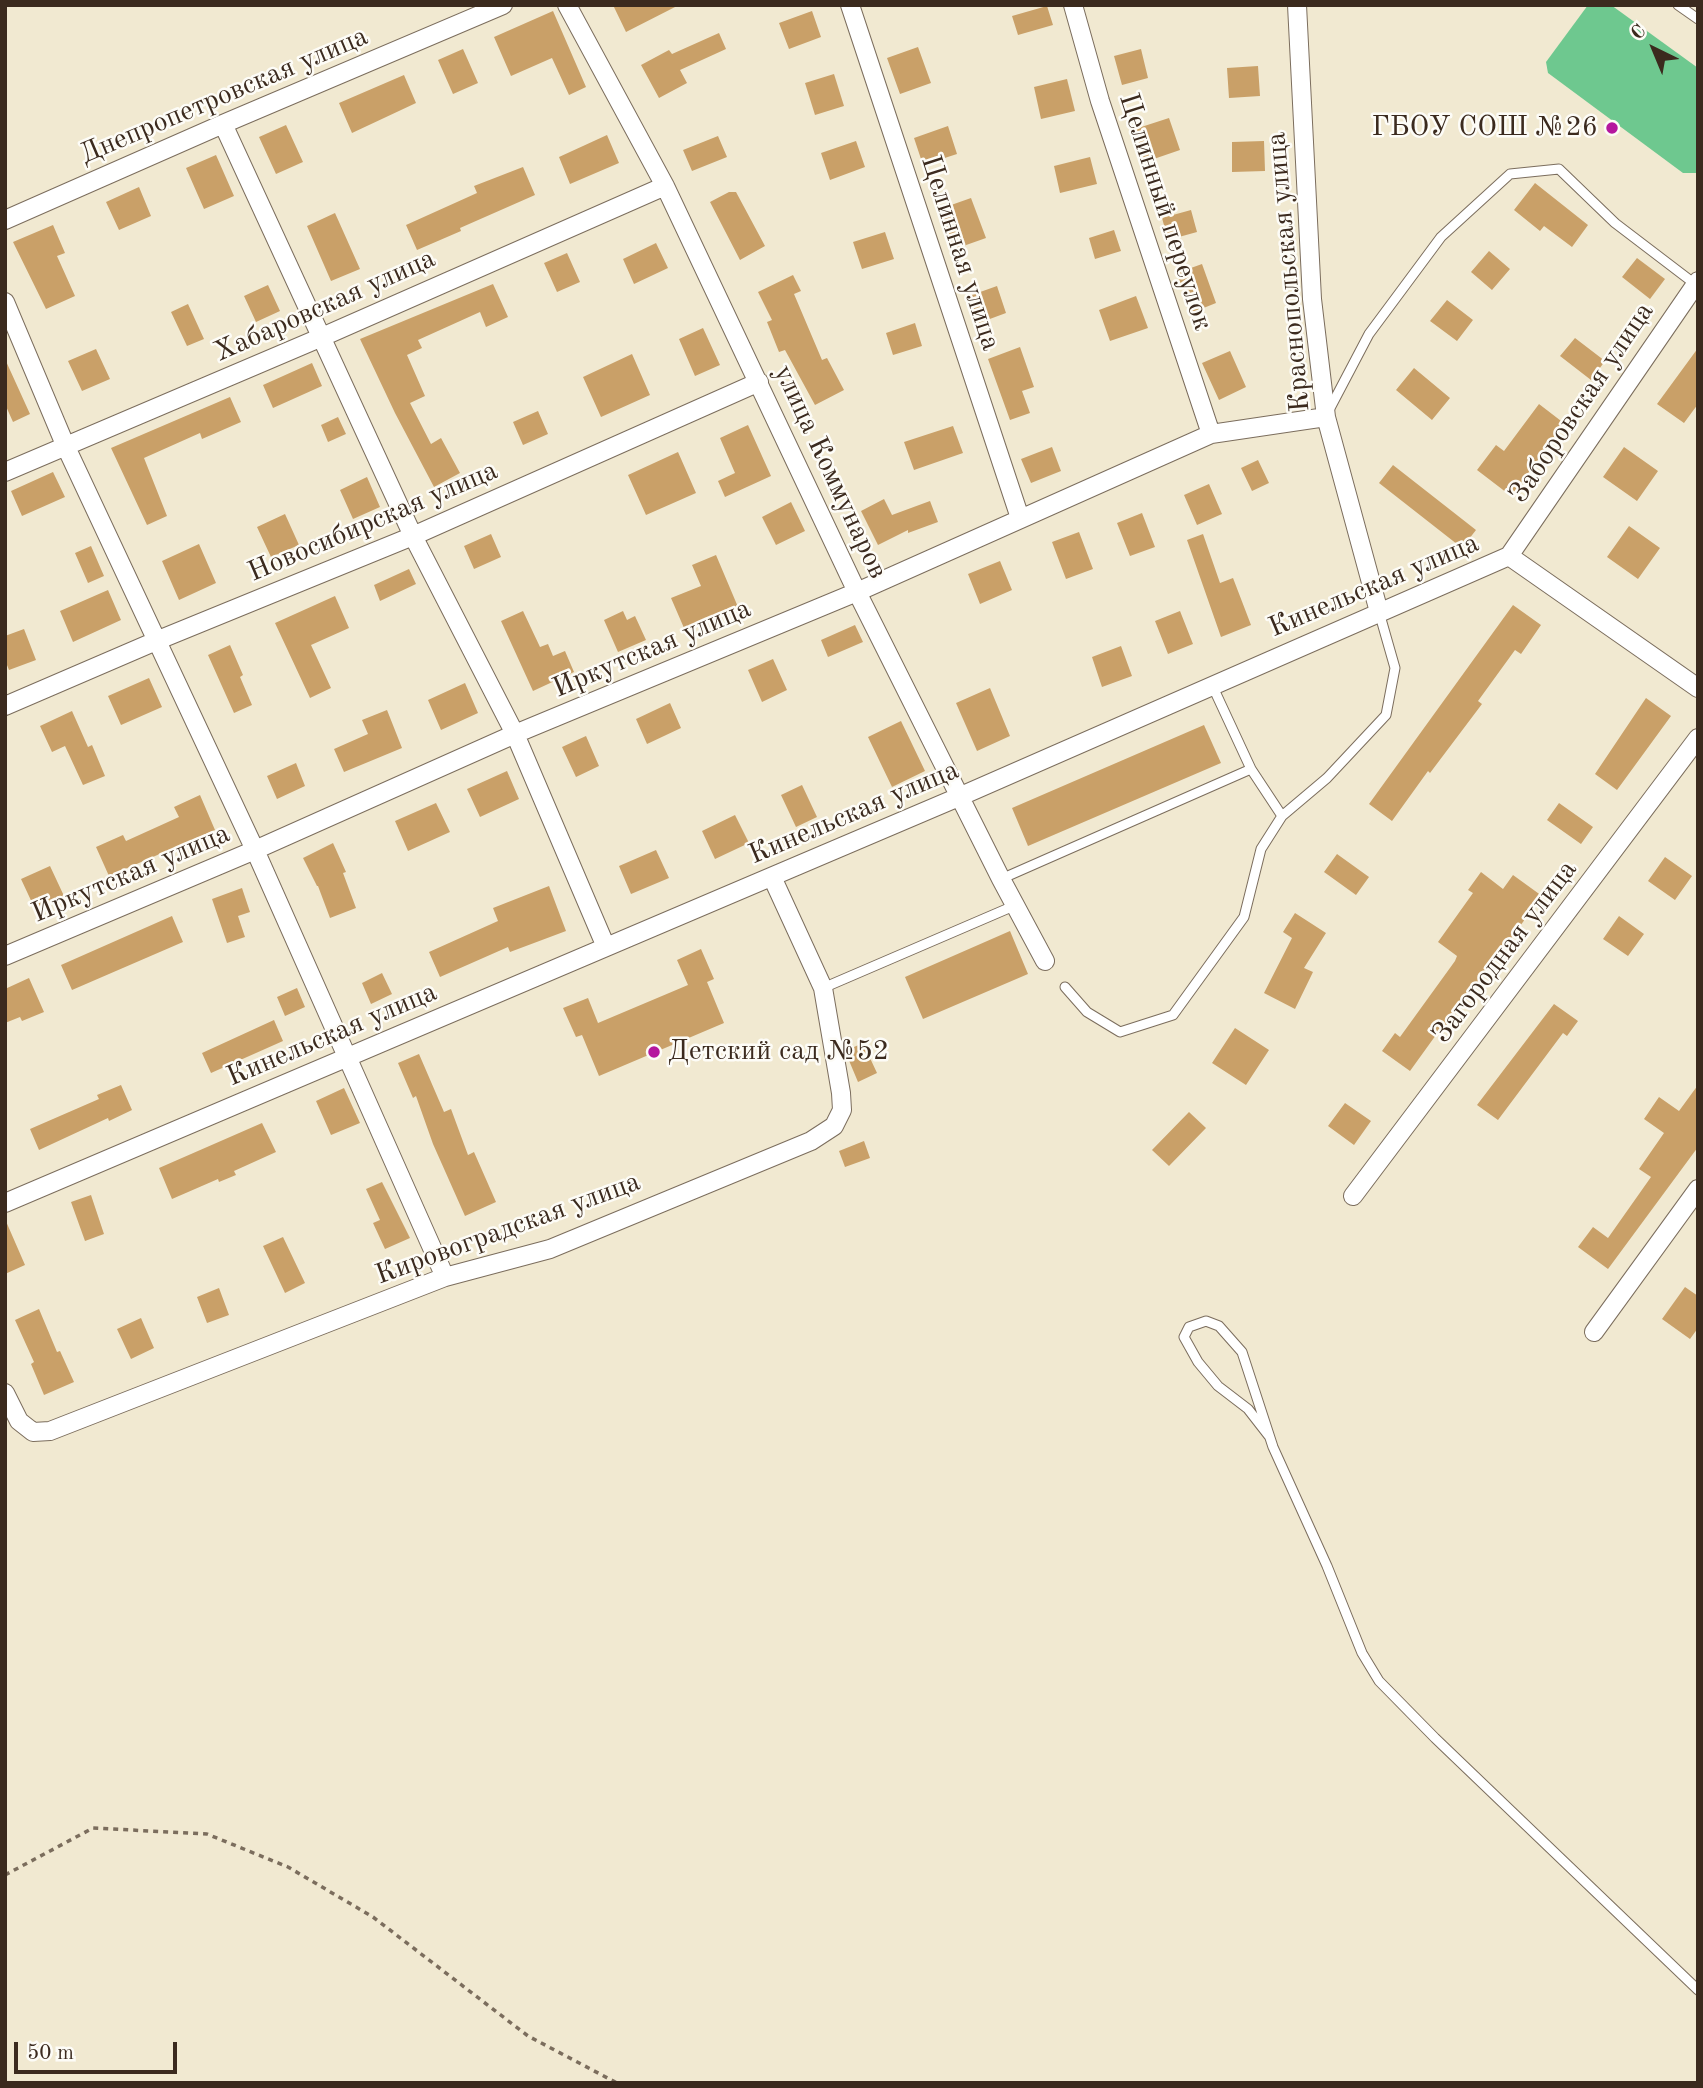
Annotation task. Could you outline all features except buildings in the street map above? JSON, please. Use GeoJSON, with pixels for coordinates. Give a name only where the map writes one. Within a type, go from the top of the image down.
{"type":"FeatureCollection","features":[{"type":"Feature","properties":{"kind":"street","name":"Днепропетровская улица"},"geometry":{"type":"LineString","coordinates":[[5,220],[503,5]]}},
{"type":"Feature","properties":{"kind":"street","name":"улица Коммунаров"},"geometry":{"type":"LineString","coordinates":[[567,5],[665,186],[857,592],[1045,961]]}},
{"type":"Feature","properties":{"kind":"street","name":"Целинная улица"},"geometry":{"type":"LineString","coordinates":[[850,5],[1020,518]]}},
{"type":"Feature","properties":{"kind":"street","name":"Целинный переулок"},"geometry":{"type":"LineString","coordinates":[[1073,5],[1100,101],[1210,434]]}},
{"type":"Feature","properties":{"kind":"street","name":"Краснопольская улица"},"geometry":{"type":"LineString","coordinates":[[1297,5],[1312,299],[1326,417],[1379,612]]}},
{"type":"Feature","properties":{"kind":"street"},"geometry":{"type":"LineString","coordinates":[[223,124],[414,536],[516,734],[606,947]]}},
{"type":"Feature","properties":{"kind":"street","name":"Хабаровская улица"},"geometry":{"type":"LineString","coordinates":[[5,472],[323,337],[665,186]]}},
{"type":"Feature","properties":{"kind":"street","name":"Заборовская улица"},"geometry":{"type":"LineString","coordinates":[[1509,556],[1697,282]]}},
{"type":"Feature","properties":{"kind":"street"},"geometry":{"type":"LineString","coordinates":[[5,302],[66,447],[255,850],[445,1277]]}},
{"type":"Feature","properties":{"kind":"street","name":"Новосибирская улица"},"geometry":{"type":"LineString","coordinates":[[5,706],[414,536],[759,382]]}},
{"type":"Feature","properties":{"kind":"street","name":"Иркутская улица"},"geometry":{"type":"LineString","coordinates":[[5,956],[255,850],[516,734],[857,592],[1210,434],[1326,417]]}},
{"type":"Feature","properties":{"kind":"street","name":"Кинельская улица"},"geometry":{"type":"LineString","coordinates":[[5,1203],[961,796],[1509,556],[1698,688]]}},
{"type":"Feature","properties":{"kind":"street","name":"Загородная улица"},"geometry":{"type":"LineString","coordinates":[[1353,1196],[1698,738]]}},
{"type":"Feature","properties":{"kind":"street","name":"Кировоградская улица"},"geometry":{"type":"LineString","coordinates":[[5,1393],[19,1421],[33,1432],[50,1432],[445,1277],[550,1249],[811,1141],[834,1126],[842,1110],[841,1093],[823,988],[772,877]]}},
{"type":"Feature","properties":{"kind":"street"},"geometry":{"type":"LineString","coordinates":[[1594,1332],[1698,1189]]}},
{"type":"Feature","properties":{"kind":"lane"},"geometry":{"type":"LineString","coordinates":[[1678,5],[1698,19]]}},
{"type":"Feature","properties":{"kind":"lane"},"geometry":{"type":"LineString","coordinates":[[1326,417],[1369,334],[1441,237],[1510,174],[1559,169],[1615,223],[1697,282]]}},
{"type":"Feature","properties":{"kind":"lane"},"geometry":{"type":"LineString","coordinates":[[1065,986],[1087,1012],[1120,1032],[1173,1014],[1244,917],[1261,849],[1282,816],[1327,778],[1386,715],[1395,668],[1379,612]]}},
{"type":"Feature","properties":{"kind":"lane"},"geometry":{"type":"LineString","coordinates":[[1212,685],[1251,769],[1282,816]]}},
{"type":"Feature","properties":{"kind":"lane"},"geometry":{"type":"LineString","coordinates":[[1001,879],[1251,769]]}},
{"type":"Feature","properties":{"kind":"lane"},"geometry":{"type":"LineString","coordinates":[[823,988],[1016,905]]}},
{"type":"Feature","properties":{"kind":"lane"},"geometry":{"type":"LineString","coordinates":[[1269,1436],[1248,1409],[1218,1386],[1198,1362],[1184,1337],[1189,1327],[1206,1321],[1219,1326],[1242,1352],[1273,1447],[1322,1555],[1362,1653],[1379,1681],[1698,1990]]}},
{"type":"Feature","properties":{"kind":"path"},"geometry":{"type":"LineString","coordinates":[[5,1875],[93,1828],[207,1834],[288,1867],[373,1917],[528,2036],[617,2083]]}},
{"type":"Feature","properties":{"kind":"green space"},"geometry":{"type":"Polygon","coordinates":[[[1588,5],[1611,5],[1698,68],[1696,173],[1683,173],[1548,73],[1546,62],[1588,5]]]}},
{"type":"Feature","properties":{"kind":"place","name":"ГБОУ СОШ №26"},"geometry":{"type":"Point","coordinates":[1612,128]}},
{"type":"Feature","properties":{"kind":"place","name":"Детский сад №52"},"geometry":{"type":"Point","coordinates":[654,1052]}}]}
